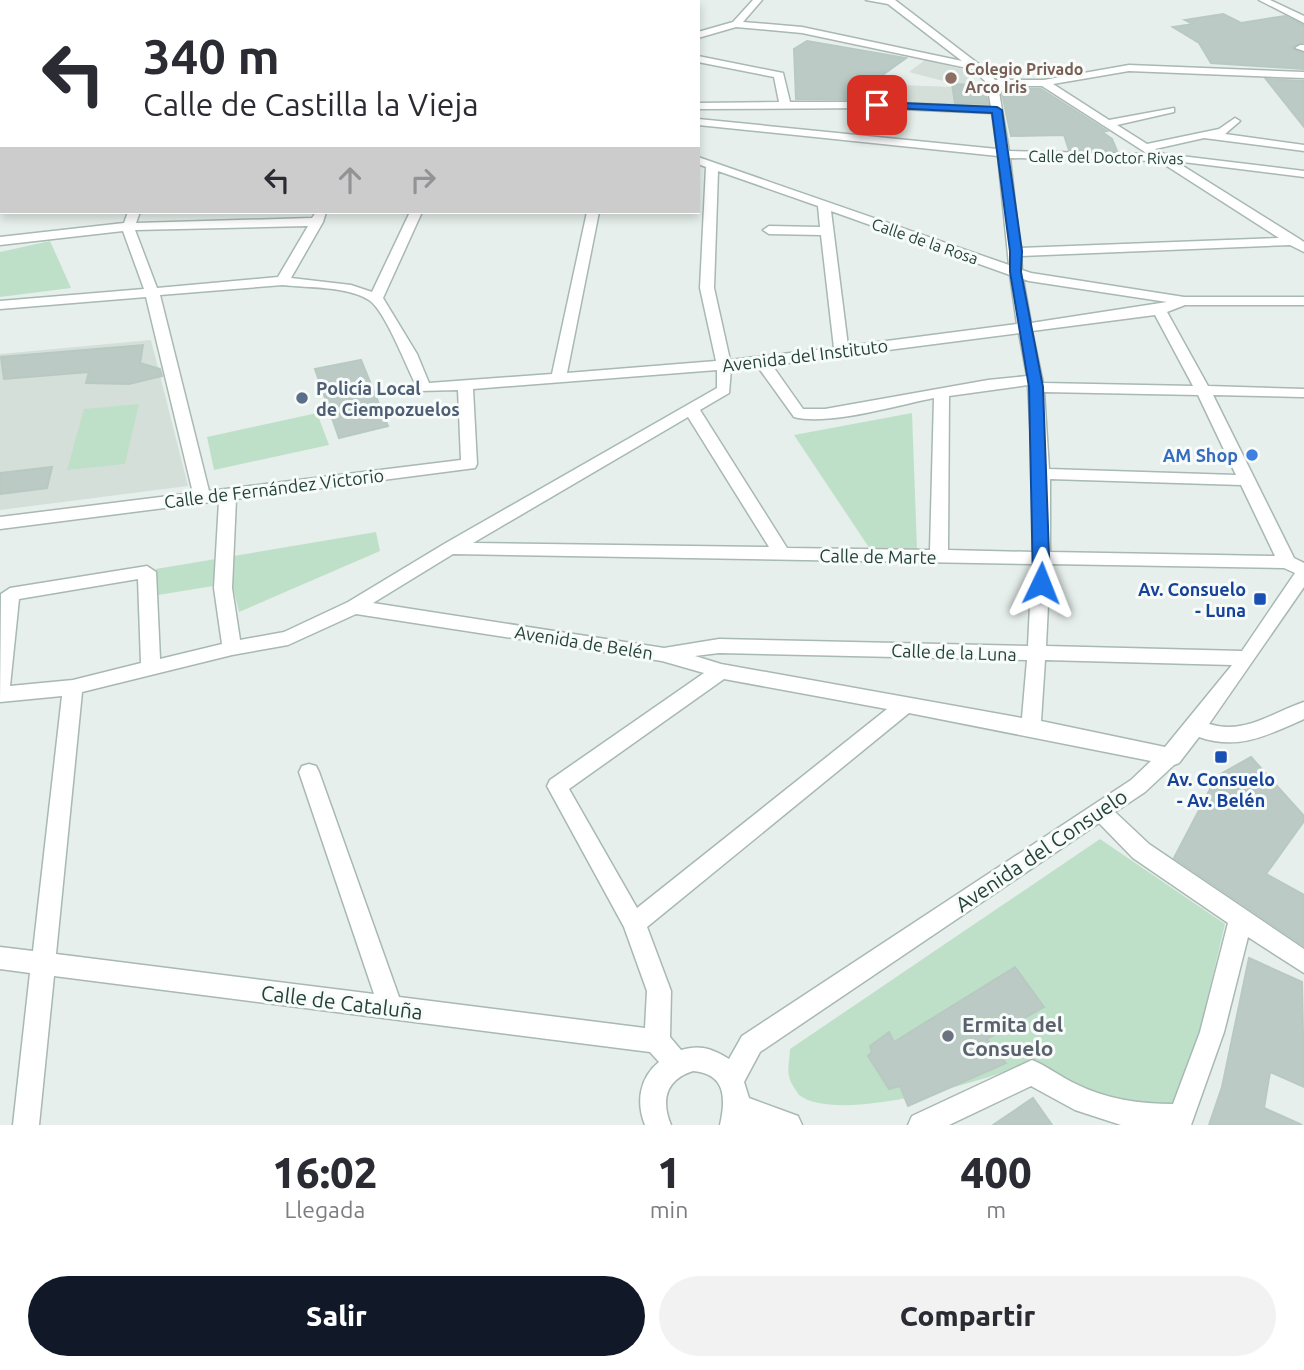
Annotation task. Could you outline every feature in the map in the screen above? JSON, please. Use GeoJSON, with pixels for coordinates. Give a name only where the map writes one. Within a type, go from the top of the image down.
{"type":"FeatureCollection","features":[{"type":"Feature","properties":{"kind":"street"},"geometry":{"type":"LineString","coordinates":[[736,24],[758,0]]}},
{"type":"Feature","properties":{"kind":"street"},"geometry":{"type":"LineString","coordinates":[[870,0],[889,0],[975,66],[992,83],[1005,154],[1016,272],[1035,384],[1043,559],[1031,727]]}},
{"type":"Feature","properties":{"kind":"street"},"geometry":{"type":"LineString","coordinates":[[1263,0],[1304,20]]}},
{"type":"Feature","properties":{"kind":"street"},"geometry":{"type":"LineString","coordinates":[[700,35],[736,24],[802,30],[975,66]]}},
{"type":"Feature","properties":{"kind":"street"},"geometry":{"type":"LineString","coordinates":[[700,59],[779,75],[785,104]]}},
{"type":"Feature","properties":{"kind":"street"},"geometry":{"type":"LineString","coordinates":[[992,83],[1044,83],[1129,68],[1304,75]]}},
{"type":"Feature","properties":{"kind":"street"},"geometry":{"type":"LineString","coordinates":[[1044,83],[1299,245]]}},
{"type":"Feature","properties":{"kind":"street"},"geometry":{"type":"LineString","coordinates":[[700,106],[785,104],[997,110]]}},
{"type":"Feature","properties":{"kind":"street"},"geometry":{"type":"LineString","coordinates":[[1109,123],[1170,110]]}},
{"type":"Feature","properties":{"kind":"street"},"geometry":{"type":"LineString","coordinates":[[1148,147],[1222,132],[1235,121]]}},
{"type":"Feature","properties":{"kind":"street","name":"Calle del Doctor Rivas"},"geometry":{"type":"LineString","coordinates":[[700,122],[1005,154],[1167,160],[1185,158],[1304,174]]}},
{"type":"Feature","properties":{"kind":"street"},"geometry":{"type":"LineString","coordinates":[[1204,135],[1304,148]]}},
{"type":"Feature","properties":{"kind":"street","name":"Calle de la Rosa"},"geometry":{"type":"LineString","coordinates":[[700,161],[1016,272],[1184,301]]}},
{"type":"Feature","properties":{"kind":"street"},"geometry":{"type":"LineString","coordinates":[[151,668],[147,572],[10,594],[0,694],[73,687],[151,668],[232,648],[288,638],[354,607],[450,548],[724,390],[724,366],[707,288],[712,166]]}},
{"type":"Feature","properties":{"kind":"street"},"geometry":{"type":"LineString","coordinates":[[824,206],[842,352]]}},
{"type":"Feature","properties":{"kind":"street"},"geometry":{"type":"LineString","coordinates":[[133,214],[128,228],[152,292],[202,497]]}},
{"type":"Feature","properties":{"kind":"street"},"geometry":{"type":"LineString","coordinates":[[0,305],[283,281],[351,289],[376,298],[415,214]]}},
{"type":"Feature","properties":{"kind":"street"},"geometry":{"type":"LineString","coordinates":[[559,377],[593,214]]}},
{"type":"Feature","properties":{"kind":"street"},"geometry":{"type":"LineString","coordinates":[[0,241],[34,235],[320,217]]}},
{"type":"Feature","properties":{"kind":"street"},"geometry":{"type":"LineString","coordinates":[[283,281],[320,217]]}},
{"type":"Feature","properties":{"kind":"street"},"geometry":{"type":"LineString","coordinates":[[769,230],[827,231]]}},
{"type":"Feature","properties":{"kind":"street"},"geometry":{"type":"LineString","coordinates":[[1016,251],[1299,245]]}},
{"type":"Feature","properties":{"kind":"street","name":"Avenida del Instituto"},"geometry":{"type":"LineString","coordinates":[[376,298],[410,354],[424,388],[762,362],[1159,310],[1184,301]]}},
{"type":"Feature","properties":{"kind":"street"},"geometry":{"type":"LineString","coordinates":[[1184,301],[1304,301]]}},
{"type":"Feature","properties":{"kind":"street"},"geometry":{"type":"LineString","coordinates":[[1159,310],[1202,389],[1287,562]]}},
{"type":"Feature","properties":{"kind":"street"},"geometry":{"type":"LineString","coordinates":[[762,362],[799,414],[825,414],[942,392],[1035,384],[1301,393]]}},
{"type":"Feature","properties":{"kind":"street","name":"Calle de Fernández Victorio"},"geometry":{"type":"LineString","coordinates":[[0,523],[469,464],[466,385]]}},
{"type":"Feature","properties":{"kind":"street"},"geometry":{"type":"LineString","coordinates":[[939,557],[942,392]]}},
{"type":"Feature","properties":{"kind":"street"},"geometry":{"type":"LineString","coordinates":[[691,409],[782,554]]}},
{"type":"Feature","properties":{"kind":"street"},"geometry":{"type":"LineString","coordinates":[[1040,474],[1247,480]]}},
{"type":"Feature","properties":{"kind":"street"},"geometry":{"type":"LineString","coordinates":[[228,493],[223,588],[232,648]]}},
{"type":"Feature","properties":{"kind":"street","name":"Calle de Marte"},"geometry":{"type":"LineString","coordinates":[[450,548],[1287,562],[1304,571]]}},
{"type":"Feature","properties":{"kind":"street","name":"Avenida del Consuelo"},"geometry":{"type":"LineString","coordinates":[[732,1079],[751,1044],[1138,786],[1172,757],[1197,729],[1247,659],[1296,599],[1304,571]]}},
{"type":"Feature","properties":{"kind":"street","name":"Avenida de Belén"},"geometry":{"type":"LineString","coordinates":[[354,607],[662,654],[721,671],[1031,727],[1172,757]]}},
{"type":"Feature","properties":{"kind":"street","name":"Calle de la Luna"},"geometry":{"type":"LineString","coordinates":[[662,654],[719,646],[1247,659]]}},
{"type":"Feature","properties":{"kind":"street"},"geometry":{"type":"LineString","coordinates":[[675,1062],[657,1041],[659,991],[634,924],[557,786],[721,671]]}},
{"type":"Feature","properties":{"kind":"street"},"geometry":{"type":"LineString","coordinates":[[26,1125],[73,687]]}},
{"type":"Feature","properties":{"kind":"street"},"geometry":{"type":"LineString","coordinates":[[634,924],[904,706]]}},
{"type":"Feature","properties":{"kind":"street"},"geometry":{"type":"LineString","coordinates":[[1197,729],[1219,738],[1244,736],[1304,710]]}},
{"type":"Feature","properties":{"kind":"street"},"geometry":{"type":"LineString","coordinates":[[309,772],[391,1008]]}},
{"type":"Feature","properties":{"kind":"street"},"geometry":{"type":"LineString","coordinates":[[1100,811],[1141,851],[1304,962]]}},
{"type":"Feature","properties":{"kind":"street"},"geometry":{"type":"LineString","coordinates":[[921,1125],[1032,1072],[1060,1092],[1104,1109],[1149,1118],[1181,1117],[1212,1032],[1241,919]]}},
{"type":"Feature","properties":{"kind":"street","name":"Calle de Cataluña"},"geometry":{"type":"LineString","coordinates":[[0,957],[657,1041]]}},
{"type":"Feature","properties":{"kind":"street"},"geometry":{"type":"LineString","coordinates":[[657,1125],[651,1100],[654,1085],[675,1062],[694,1058],[714,1062],[732,1079],[736,1117],[789,1125]]}},
{"type":"Feature","properties":{"kind":"shaded area","name":"Colegio Privado Arco Iris"},"geometry":{"type":"Polygon","coordinates":[[[925,60],[970,71],[982,105],[850,100],[849,83],[952,87],[951,83],[909,72],[925,60]]]}},
{"type":"Feature","properties":{"kind":"shaded area"},"geometry":{"type":"Polygon","coordinates":[[[151,340],[188,486],[0,510],[0,354],[151,340]]]}},
{"type":"Feature","properties":{"kind":"green space"},"geometry":{"type":"Polygon","coordinates":[[[50,241],[71,288],[0,297],[0,252],[50,241]]]}},
{"type":"Feature","properties":{"kind":"green space"},"geometry":{"type":"Polygon","coordinates":[[[139,404],[125,464],[67,470],[84,409],[139,404]]]}},
{"type":"Feature","properties":{"kind":"green space"},"geometry":{"type":"Polygon","coordinates":[[[317,413],[329,445],[214,470],[207,437],[317,413]]]}},
{"type":"Feature","properties":{"kind":"green space"},"geometry":{"type":"Polygon","coordinates":[[[912,413],[917,549],[870,549],[794,435],[912,413]]]}},
{"type":"Feature","properties":{"kind":"green space"},"geometry":{"type":"Polygon","coordinates":[[[376,532],[380,551],[239,612],[232,583],[158,595],[156,569],[376,532]]]}},
{"type":"Feature","properties":{"kind":"green space"},"geometry":{"type":"Polygon","coordinates":[[[1100,839],[1225,924],[1194,1055],[1170,1108],[1134,1107],[1069,1088],[1037,1060],[983,1079],[878,1103],[818,1103],[799,1095],[789,1076],[790,1049],[1100,839]]]}},
{"type":"Feature","properties":{"kind":"building"},"geometry":{"type":"Polygon","coordinates":[[[1223,14],[1241,23],[1285,16],[1304,25],[1304,42],[1292,47],[1304,53],[1304,69],[1211,63],[1199,43],[1173,27],[1193,24],[1185,20],[1223,14]]]}},
{"type":"Feature","properties":{"kind":"building"},"geometry":{"type":"Polygon","coordinates":[[[807,41],[906,58],[870,84],[903,86],[902,100],[796,99],[794,49],[807,41]]]}},
{"type":"Feature","properties":{"kind":"building"},"geometry":{"type":"Polygon","coordinates":[[[1266,79],[1304,81],[1304,127],[1266,79]]]}},
{"type":"Feature","properties":{"kind":"building"},"geometry":{"type":"Polygon","coordinates":[[[952,84],[975,85],[976,90],[985,89],[988,104],[955,103],[952,84]]]}},
{"type":"Feature","properties":{"kind":"building"},"geometry":{"type":"Polygon","coordinates":[[[1001,89],[1041,89],[1107,131],[1102,132],[1112,139],[1117,151],[1069,150],[1064,135],[1011,136],[1001,89]]]}},
{"type":"Feature","properties":{"kind":"building"},"geometry":{"type":"Polygon","coordinates":[[[143,345],[140,363],[160,369],[162,376],[129,384],[86,383],[89,372],[4,379],[1,357],[143,345]]]}},
{"type":"Feature","properties":{"kind":"building"},"geometry":{"type":"Polygon","coordinates":[[[361,360],[388,426],[339,438],[315,369],[361,360]]]}},
{"type":"Feature","properties":{"kind":"building"},"geometry":{"type":"Polygon","coordinates":[[[52,467],[47,488],[0,494],[0,473],[52,467]]]}},
{"type":"Feature","properties":{"kind":"building"},"geometry":{"type":"Polygon","coordinates":[[[1251,757],[1304,816],[1304,821],[1266,874],[1304,895],[1304,946],[1174,858],[1217,776],[1251,757]]]}},
{"type":"Feature","properties":{"kind":"building"},"geometry":{"type":"Polygon","coordinates":[[[1249,958],[1302,982],[1304,1087],[1270,1072],[1264,1108],[1302,1125],[1209,1125],[1222,1087],[1249,958]]]}},
{"type":"Feature","properties":{"kind":"building","name":"Ermita del Consuelo"},"geometry":{"type":"Polygon","coordinates":[[[1015,967],[1044,1007],[987,1039],[1006,1063],[908,1106],[900,1086],[889,1089],[868,1056],[872,1052],[870,1046],[889,1032],[894,1042],[1015,967]]]}},
{"type":"Feature","properties":{"kind":"building"},"geometry":{"type":"Polygon","coordinates":[[[1033,1098],[1052,1125],[993,1125],[1033,1098]]]}},
{"type":"Feature","properties":{"kind":"place","name":"Colegio Privado Arco Iris"},"geometry":{"type":"Point","coordinates":[951,78]}},
{"type":"Feature","properties":{"kind":"place","name":"Policía Local de Ciempozuelos"},"geometry":{"type":"Point","coordinates":[302,398]}},
{"type":"Feature","properties":{"kind":"place","name":"AM Shop"},"geometry":{"type":"Point","coordinates":[1252,455]}},
{"type":"Feature","properties":{"kind":"place","name":"Av. Consuelo - Luna"},"geometry":{"type":"Point","coordinates":[1260,599]}},
{"type":"Feature","properties":{"kind":"place","name":"Av. Consuelo - Av. Belén"},"geometry":{"type":"Point","coordinates":[1221,757]}},
{"type":"Feature","properties":{"kind":"place","name":"Ermita del Consuelo"},"geometry":{"type":"Point","coordinates":[948,1036]}},
{"type":"Feature","properties":{"kind":"route"},"geometry":{"type":"LineString","coordinates":[[877,105],[997,110],[1005,154],[1016,272],[1036,387],[1043,559],[1041,583]]}}]}
